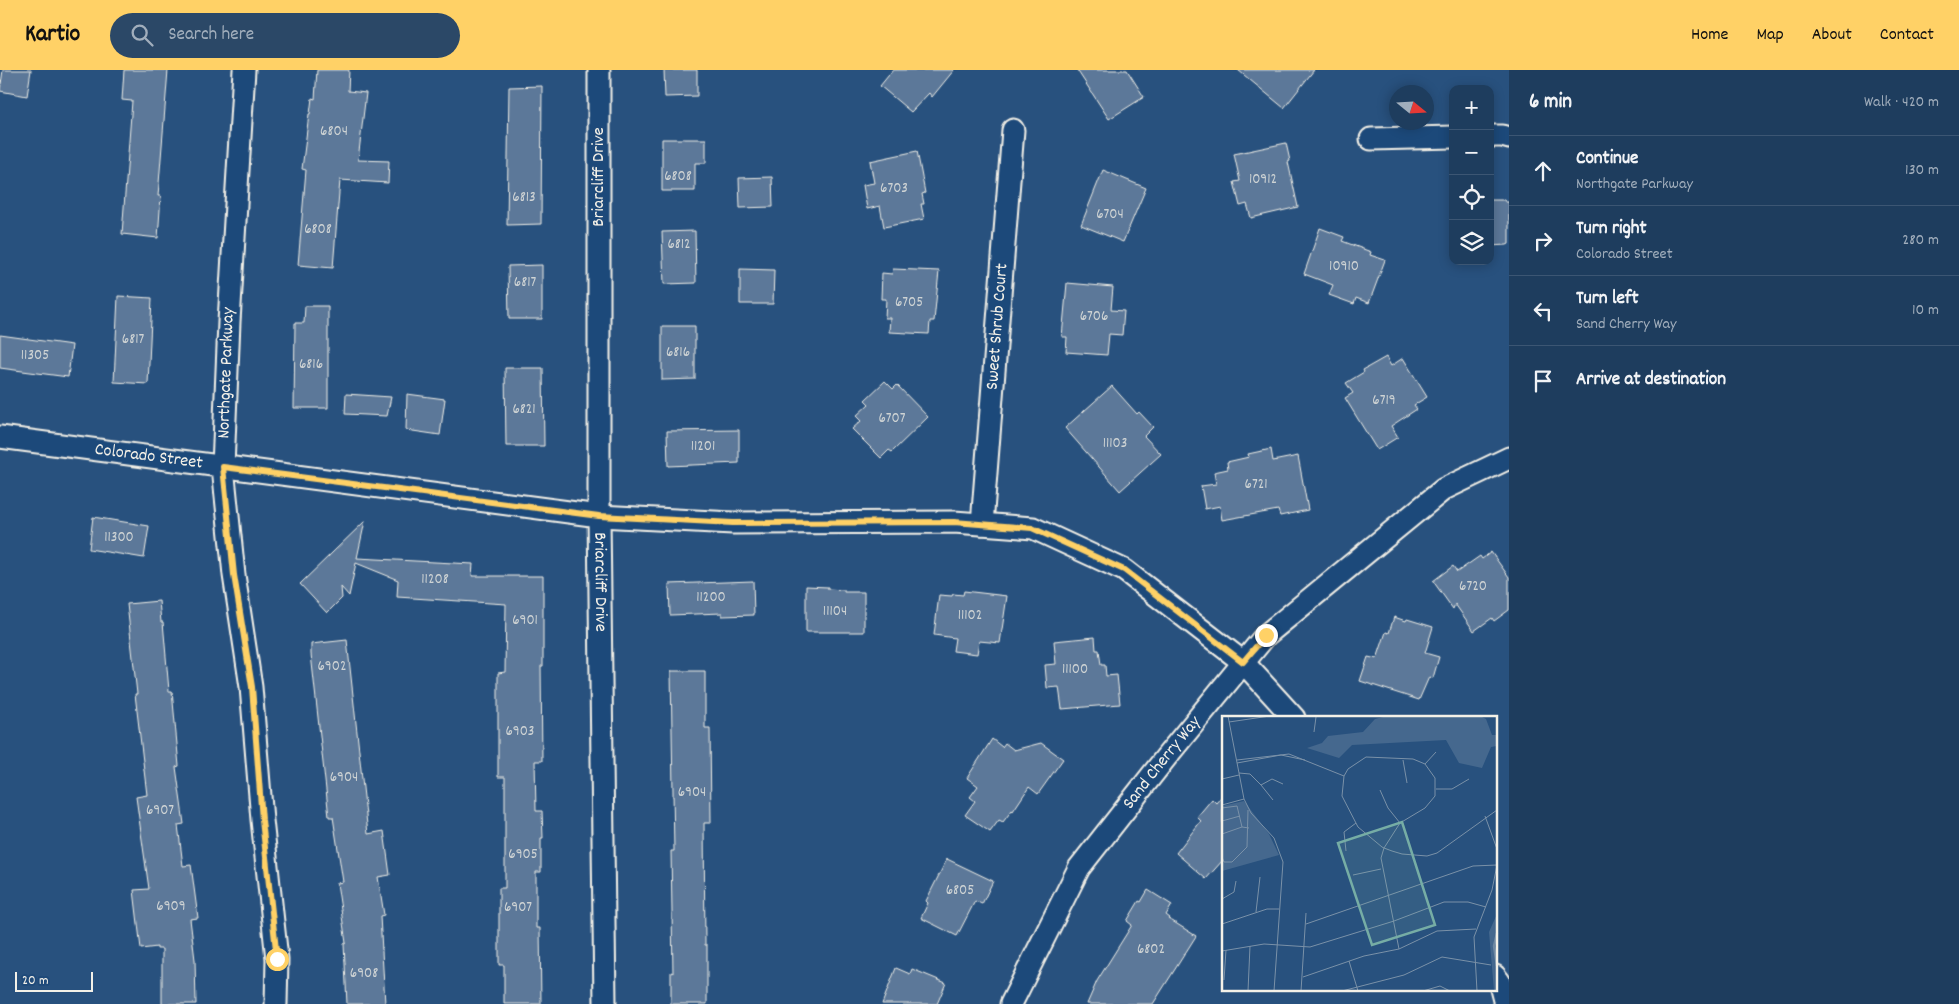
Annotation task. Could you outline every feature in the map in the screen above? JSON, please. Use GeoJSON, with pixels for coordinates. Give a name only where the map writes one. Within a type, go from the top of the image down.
{"type":"FeatureCollection","features":[{"type":"Feature","properties":{"kind":"street","name":"Northgate Parkway"},"geometry":{"type":"LineString","coordinates":[[244,70],[229,322],[223,467],[234,575],[252,687],[262,820],[277,959],[276,1004]]}},
{"type":"Feature","properties":{"kind":"street","name":"Briarcliff Drive"},"geometry":{"type":"LineString","coordinates":[[599,70],[599,516],[604,1004]]}},
{"type":"Feature","properties":{"kind":"street","name":"Sweet Shrub Court"},"geometry":{"type":"LineString","coordinates":[[982,524],[1013,130]]}},
{"type":"Feature","properties":{"kind":"street"},"geometry":{"type":"LineString","coordinates":[[1494,136],[1509,138]]}},
{"type":"Feature","properties":{"kind":"street"},"geometry":{"type":"LineString","coordinates":[[1371,138],[1449,137]]}},
{"type":"Feature","properties":{"kind":"street","name":"Colorado Street"},"geometry":{"type":"LineString","coordinates":[[0,437],[599,516],[733,523],[954,522],[1032,528],[1124,570],[1243,662],[1292,716]]}},
{"type":"Feature","properties":{"kind":"street","name":"Sand Cherry Way"},"geometry":{"type":"LineString","coordinates":[[1011,1004],[1079,868],[1266,635],[1444,489],[1509,458]]}},
{"type":"Feature","properties":{"kind":"street"},"geometry":{"type":"LineString","coordinates":[[1501,978],[1505,1004]]}},
{"type":"Feature","properties":{"kind":"building"},"geometry":{"type":"Polygon","coordinates":[[[3,70],[31,70],[27,96],[0,91],[3,70]]]}},
{"type":"Feature","properties":{"kind":"building"},"geometry":{"type":"Polygon","coordinates":[[[124,70],[168,70],[158,196],[161,196],[158,238],[122,234],[132,101],[122,100],[124,70]]]}},
{"type":"Feature","properties":{"kind":"building"},"geometry":{"type":"Polygon","coordinates":[[[317,70],[349,70],[348,91],[366,93],[358,160],[389,161],[388,183],[340,180],[333,268],[298,265],[306,170],[302,169],[312,98],[315,99],[317,70]]]}},
{"type":"Feature","properties":{"kind":"building"},"geometry":{"type":"Polygon","coordinates":[[[664,70],[697,70],[697,96],[665,97],[664,70]]]}},
{"type":"Feature","properties":{"kind":"building"},"geometry":{"type":"Polygon","coordinates":[[[893,70],[954,70],[932,97],[929,93],[911,112],[880,86],[893,70]]]}},
{"type":"Feature","properties":{"kind":"building"},"geometry":{"type":"Polygon","coordinates":[[[1077,70],[1127,70],[1144,97],[1109,119],[1077,70]]]}},
{"type":"Feature","properties":{"kind":"building"},"geometry":{"type":"Polygon","coordinates":[[[1238,70],[1314,70],[1284,108],[1238,70]]]}},
{"type":"Feature","properties":{"kind":"building"},"geometry":{"type":"Polygon","coordinates":[[[542,86],[541,224],[507,225],[509,87],[542,86]]]}},
{"type":"Feature","properties":{"kind":"building"},"geometry":{"type":"Polygon","coordinates":[[[662,139],[706,139],[706,163],[695,163],[695,191],[662,191],[662,139]]]}},
{"type":"Feature","properties":{"kind":"building"},"geometry":{"type":"Polygon","coordinates":[[[1286,143],[1290,161],[1288,162],[1298,207],[1251,218],[1247,204],[1240,206],[1234,182],[1240,181],[1234,154],[1286,143]]]}},
{"type":"Feature","properties":{"kind":"building"},"geometry":{"type":"Polygon","coordinates":[[[917,151],[925,193],[922,194],[924,204],[921,204],[924,219],[884,227],[880,206],[867,209],[863,185],[874,183],[870,161],[917,151]]]}},
{"type":"Feature","properties":{"kind":"building"},"geometry":{"type":"Polygon","coordinates":[[[1103,170],[1146,188],[1123,242],[1081,225],[1103,170]]]}},
{"type":"Feature","properties":{"kind":"building"},"geometry":{"type":"Polygon","coordinates":[[[772,177],[773,207],[740,208],[739,178],[772,177]]]}},
{"type":"Feature","properties":{"kind":"building"},"geometry":{"type":"Polygon","coordinates":[[[1494,200],[1509,202],[1509,244],[1494,246],[1494,200]]]}},
{"type":"Feature","properties":{"kind":"building"},"geometry":{"type":"Polygon","coordinates":[[[1320,228],[1344,237],[1342,241],[1371,252],[1370,255],[1385,260],[1369,303],[1356,298],[1354,304],[1329,295],[1333,285],[1304,274],[1320,228]]]}},
{"type":"Feature","properties":{"kind":"building"},"geometry":{"type":"Polygon","coordinates":[[[695,231],[696,283],[664,284],[662,232],[695,231]]]}},
{"type":"Feature","properties":{"kind":"building"},"geometry":{"type":"Polygon","coordinates":[[[542,265],[542,319],[509,319],[508,266],[542,265]]]}},
{"type":"Feature","properties":{"kind":"building"},"geometry":{"type":"Polygon","coordinates":[[[740,269],[774,270],[773,304],[740,304],[740,269]]]}},
{"type":"Feature","properties":{"kind":"building"},"geometry":{"type":"Polygon","coordinates":[[[893,269],[939,271],[934,321],[930,321],[929,334],[889,332],[890,318],[885,318],[886,299],[881,299],[882,273],[892,274],[893,269]]]}},
{"type":"Feature","properties":{"kind":"building"},"geometry":{"type":"Polygon","coordinates":[[[1067,283],[1113,287],[1111,310],[1124,311],[1122,335],[1109,334],[1107,355],[1066,352],[1067,337],[1062,337],[1067,283]]]}},
{"type":"Feature","properties":{"kind":"building"},"geometry":{"type":"Polygon","coordinates":[[[118,296],[152,298],[148,384],[114,382],[118,296]]]}},
{"type":"Feature","properties":{"kind":"building"},"geometry":{"type":"Polygon","coordinates":[[[305,306],[328,306],[328,408],[294,408],[295,323],[304,323],[305,306]]]}},
{"type":"Feature","properties":{"kind":"building"},"geometry":{"type":"Polygon","coordinates":[[[662,326],[695,326],[695,379],[662,380],[662,326]]]}},
{"type":"Feature","properties":{"kind":"building"},"geometry":{"type":"Polygon","coordinates":[[[0,335],[72,345],[68,377],[0,368],[0,335]]]}},
{"type":"Feature","properties":{"kind":"building"},"geometry":{"type":"Polygon","coordinates":[[[1386,357],[1391,366],[1403,358],[1427,397],[1414,405],[1417,409],[1391,426],[1398,437],[1377,450],[1345,398],[1353,393],[1346,383],[1364,372],[1363,370],[1386,357]]]}},
{"type":"Feature","properties":{"kind":"building"},"geometry":{"type":"Polygon","coordinates":[[[505,368],[543,368],[544,446],[506,446],[505,368]]]}},
{"type":"Feature","properties":{"kind":"building"},"geometry":{"type":"Polygon","coordinates":[[[885,381],[893,389],[897,385],[928,417],[892,452],[889,450],[881,458],[852,429],[861,421],[856,416],[869,404],[865,400],[885,381]]]}},
{"type":"Feature","properties":{"kind":"building"},"geometry":{"type":"Polygon","coordinates":[[[1112,386],[1137,414],[1139,412],[1153,427],[1144,436],[1161,454],[1120,491],[1065,428],[1112,386]]]}},
{"type":"Feature","properties":{"kind":"building"},"geometry":{"type":"Polygon","coordinates":[[[346,394],[391,397],[387,416],[345,414],[346,394]]]}},
{"type":"Feature","properties":{"kind":"building"},"geometry":{"type":"Polygon","coordinates":[[[407,394],[445,399],[440,435],[406,430],[407,394]]]}},
{"type":"Feature","properties":{"kind":"building"},"geometry":{"type":"Polygon","coordinates":[[[739,430],[739,463],[668,466],[667,431],[739,430]]]}},
{"type":"Feature","properties":{"kind":"building"},"geometry":{"type":"Polygon","coordinates":[[[1271,449],[1273,461],[1298,456],[1308,510],[1280,516],[1278,510],[1222,520],[1220,506],[1205,509],[1201,486],[1216,484],[1214,472],[1228,469],[1227,462],[1249,457],[1248,454],[1271,449]]]}},
{"type":"Feature","properties":{"kind":"building"},"geometry":{"type":"Polygon","coordinates":[[[93,517],[149,526],[144,558],[89,549],[93,517]]]}},
{"type":"Feature","properties":{"kind":"building"},"geometry":{"type":"Polygon","coordinates":[[[365,521],[357,558],[473,564],[472,576],[543,576],[543,666],[541,666],[542,761],[535,761],[536,811],[542,811],[543,838],[541,838],[541,872],[536,872],[536,928],[540,928],[541,1004],[504,1004],[504,965],[499,965],[499,888],[505,888],[505,777],[498,777],[498,673],[505,672],[506,604],[397,597],[398,580],[356,563],[349,596],[341,587],[342,598],[327,613],[300,584],[365,521]]]}},
{"type":"Feature","properties":{"kind":"building"},"geometry":{"type":"Polygon","coordinates":[[[1491,552],[1509,577],[1509,610],[1494,621],[1492,618],[1474,631],[1455,604],[1453,609],[1433,581],[1453,566],[1457,572],[1480,556],[1482,559],[1491,552]]]}},
{"type":"Feature","properties":{"kind":"building"},"geometry":{"type":"Polygon","coordinates":[[[753,581],[754,615],[722,616],[722,613],[670,615],[669,584],[753,581]]]}},
{"type":"Feature","properties":{"kind":"building"},"geometry":{"type":"Polygon","coordinates":[[[806,586],[828,587],[828,589],[844,590],[844,592],[864,592],[864,632],[806,632],[806,586]]]}},
{"type":"Feature","properties":{"kind":"building"},"geometry":{"type":"Polygon","coordinates":[[[964,591],[1007,596],[1000,643],[979,641],[977,654],[953,651],[955,638],[934,635],[939,595],[963,595],[964,591]]]}},
{"type":"Feature","properties":{"kind":"building"},"geometry":{"type":"Polygon","coordinates":[[[159,601],[161,622],[163,622],[169,691],[172,691],[179,766],[176,767],[184,824],[178,825],[183,866],[191,865],[198,918],[190,919],[195,960],[196,1004],[162,1004],[162,949],[157,949],[157,947],[141,949],[134,890],[149,889],[136,797],[147,795],[127,604],[159,601]]]}},
{"type":"Feature","properties":{"kind":"building"},"geometry":{"type":"Polygon","coordinates":[[[1394,617],[1433,627],[1425,653],[1439,657],[1433,678],[1429,677],[1419,700],[1360,681],[1368,657],[1377,659],[1386,632],[1389,633],[1394,617]]]}},
{"type":"Feature","properties":{"kind":"building"},"geometry":{"type":"Polygon","coordinates":[[[1095,637],[1096,650],[1099,650],[1101,665],[1105,665],[1106,676],[1117,675],[1120,704],[1062,709],[1059,687],[1047,688],[1045,665],[1056,664],[1054,641],[1095,637]]]}},
{"type":"Feature","properties":{"kind":"building"},"geometry":{"type":"Polygon","coordinates":[[[347,640],[368,834],[384,831],[390,875],[378,877],[384,915],[380,916],[385,1004],[347,1004],[344,944],[346,943],[337,883],[343,882],[333,817],[329,817],[311,644],[347,640]]]}},
{"type":"Feature","properties":{"kind":"building"},"geometry":{"type":"Polygon","coordinates":[[[671,671],[705,671],[705,728],[710,728],[711,823],[704,823],[707,1004],[671,1004],[671,972],[673,973],[671,851],[674,851],[671,671]]]}},
{"type":"Feature","properties":{"kind":"building"},"geometry":{"type":"Polygon","coordinates":[[[992,739],[1002,747],[1005,743],[1014,750],[1041,743],[1063,759],[1038,794],[1029,787],[1013,811],[1003,822],[999,820],[990,832],[965,815],[975,801],[970,797],[978,786],[967,778],[992,739]]]}},
{"type":"Feature","properties":{"kind":"building"},"geometry":{"type":"Polygon","coordinates":[[[1222,796],[1222,861],[1206,879],[1176,853],[1201,821],[1197,817],[1212,799],[1216,803],[1222,796]]]}},
{"type":"Feature","properties":{"kind":"building"},"geometry":{"type":"Polygon","coordinates":[[[947,859],[993,881],[982,904],[975,901],[957,936],[921,918],[928,903],[926,901],[947,859]]]}},
{"type":"Feature","properties":{"kind":"building"},"geometry":{"type":"Polygon","coordinates":[[[1148,890],[1172,905],[1166,915],[1169,919],[1196,936],[1153,1004],[1087,1004],[1097,981],[1132,925],[1127,921],[1148,890]]]}},
{"type":"Feature","properties":{"kind":"building"},"geometry":{"type":"Polygon","coordinates":[[[896,968],[910,974],[912,969],[946,983],[937,1004],[882,1004],[896,968]]]}},
{"type":"Feature","properties":{"kind":"route"},"geometry":{"type":"LineString","coordinates":[[277,959],[262,820],[252,687],[234,575],[223,467],[599,516],[733,523],[954,522],[1032,528],[1124,570],[1243,662],[1266,635]]}}]}
